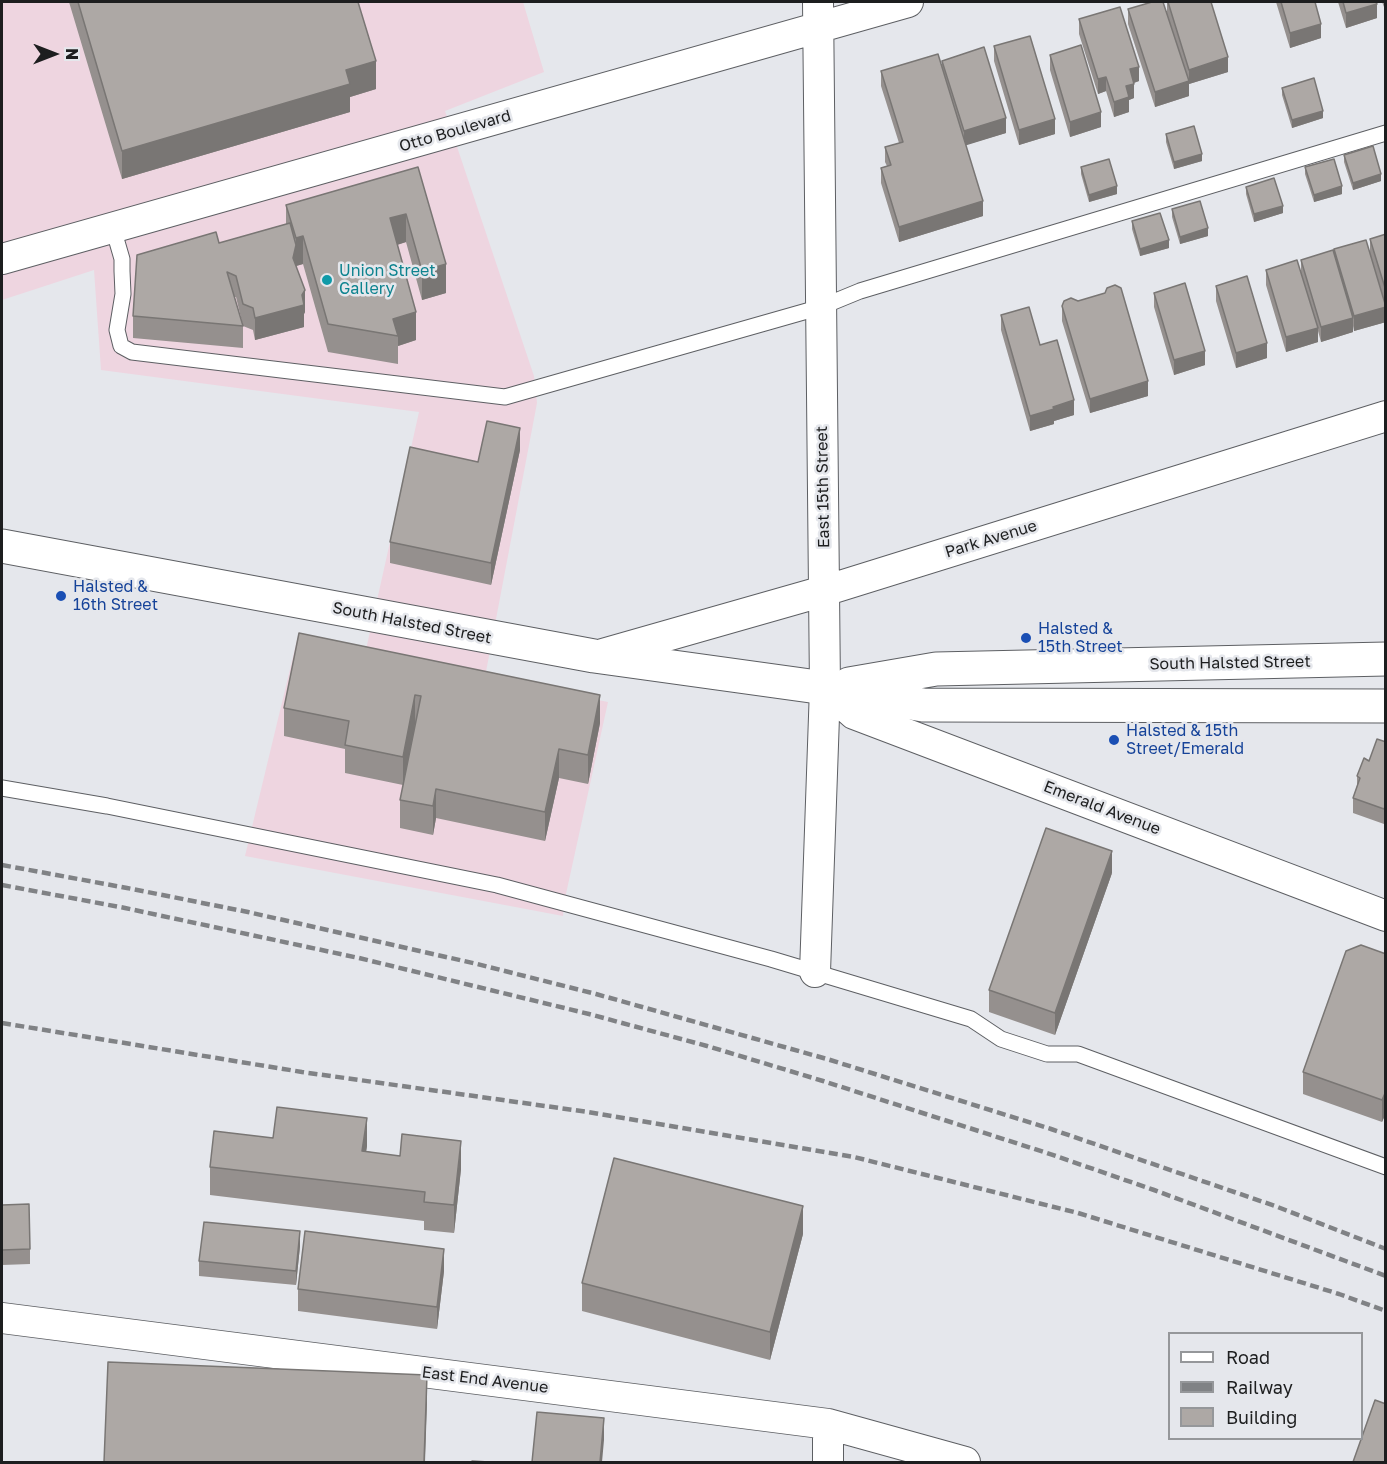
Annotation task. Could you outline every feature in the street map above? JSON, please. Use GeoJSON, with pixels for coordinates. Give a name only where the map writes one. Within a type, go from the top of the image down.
{"type":"FeatureCollection","features":[{"type":"Feature","properties":{"kind":"street","name":"Otto Boulevard"},"geometry":{"type":"LineString","coordinates":[[2,259],[112,228],[818,15],[908,2]]}},
{"type":"Feature","properties":{"kind":"street","name":"East 15th Street"},"geometry":{"type":"LineString","coordinates":[[815,972],[825,688],[818,15]]}},
{"type":"Feature","properties":{"kind":"street","name":"Park Avenue"},"geometry":{"type":"LineString","coordinates":[[594,656],[824,591],[1386,416]]}},
{"type":"Feature","properties":{"kind":"street","name":"South Halsted Street"},"geometry":{"type":"LineString","coordinates":[[2,546],[594,656],[825,688],[923,705],[1386,706]]}},
{"type":"Feature","properties":{"kind":"street","name":"South Halsted Street"},"geometry":{"type":"LineString","coordinates":[[825,688],[936,669],[1386,660]]}},
{"type":"Feature","properties":{"kind":"street","name":"Emerald Avenue"},"geometry":{"type":"LineString","coordinates":[[825,688],[854,714],[1386,916]]}},
{"type":"Feature","properties":{"kind":"street","name":"East End Avenue"},"geometry":{"type":"LineString","coordinates":[[2,1318],[828,1424],[965,1462]]}},
{"type":"Feature","properties":{"kind":"street"},"geometry":{"type":"LineString","coordinates":[[828,1424],[828,1462]]}},
{"type":"Feature","properties":{"kind":"lane"},"geometry":{"type":"LineString","coordinates":[[112,228],[122,259],[123,294],[117,330],[121,346],[132,352],[505,397],[821,307],[860,291],[1386,133]]}},
{"type":"Feature","properties":{"kind":"lane"},"geometry":{"type":"LineString","coordinates":[[2,788],[107,806],[497,885],[815,972],[971,1019],[1001,1039],[1047,1054],[1078,1054],[1386,1167]]}},
{"type":"Feature","properties":{"kind":"shaded area"},"geometry":{"type":"Polygon","coordinates":[[[2,2],[523,2],[544,72],[445,111],[534,376],[537,403],[485,677],[608,702],[563,916],[245,856],[298,636],[365,654],[419,412],[101,370],[94,270],[2,300],[2,2]]]}},
{"type":"Feature","properties":{"kind":"building"},"geometry":{"type":"Polygon","coordinates":[[[78,2],[358,2],[376,61],[346,70],[350,84],[122,151],[78,2]]]}},
{"type":"Feature","properties":{"kind":"building"},"geometry":{"type":"Polygon","coordinates":[[[1152,2],[1163,2],[1189,81],[1155,92],[1128,9],[1152,2]]]}},
{"type":"Feature","properties":{"kind":"building"},"geometry":{"type":"Polygon","coordinates":[[[1168,2],[1211,2],[1228,57],[1189,70],[1168,2]]]}},
{"type":"Feature","properties":{"kind":"building"},"geometry":{"type":"Polygon","coordinates":[[[1281,2],[1315,2],[1321,24],[1290,33],[1281,2]]]}},
{"type":"Feature","properties":{"kind":"building"},"geometry":{"type":"Polygon","coordinates":[[[1343,2],[1376,2],[1377,4],[1346,13],[1343,2]]]}},
{"type":"Feature","properties":{"kind":"building"},"geometry":{"type":"Polygon","coordinates":[[[1120,7],[1139,67],[1130,69],[1134,84],[1126,86],[1129,97],[1114,102],[1106,77],[1098,79],[1079,19],[1120,7]]]}},
{"type":"Feature","properties":{"kind":"building"},"geometry":{"type":"Polygon","coordinates":[[[1030,36],[1055,119],[1019,130],[994,46],[1030,36]]]}},
{"type":"Feature","properties":{"kind":"building"},"geometry":{"type":"Polygon","coordinates":[[[1081,45],[1101,112],[1070,122],[1050,55],[1081,45]]]}},
{"type":"Feature","properties":{"kind":"building"},"geometry":{"type":"Polygon","coordinates":[[[984,47],[1006,118],[964,131],[942,61],[984,47]]]}},
{"type":"Feature","properties":{"kind":"building"},"geometry":{"type":"Polygon","coordinates":[[[938,54],[983,201],[899,227],[881,168],[891,165],[885,147],[903,142],[881,71],[938,54]]]}},
{"type":"Feature","properties":{"kind":"building"},"geometry":{"type":"Polygon","coordinates":[[[1314,78],[1323,111],[1292,120],[1282,88],[1314,78]]]}},
{"type":"Feature","properties":{"kind":"building"},"geometry":{"type":"Polygon","coordinates":[[[1194,126],[1202,154],[1174,162],[1166,134],[1194,126]]]}},
{"type":"Feature","properties":{"kind":"building"},"geometry":{"type":"Polygon","coordinates":[[[1373,146],[1381,174],[1353,183],[1344,155],[1373,146]]]}},
{"type":"Feature","properties":{"kind":"building"},"geometry":{"type":"Polygon","coordinates":[[[1109,159],[1117,186],[1089,195],[1081,167],[1109,159]]]}},
{"type":"Feature","properties":{"kind":"building"},"geometry":{"type":"Polygon","coordinates":[[[1334,159],[1342,186],[1314,195],[1305,167],[1334,159]]]}},
{"type":"Feature","properties":{"kind":"building"},"geometry":{"type":"Polygon","coordinates":[[[418,167],[446,264],[422,271],[406,214],[390,218],[416,312],[393,319],[398,336],[328,324],[303,236],[296,238],[286,205],[418,167]]]}},
{"type":"Feature","properties":{"kind":"building"},"geometry":{"type":"Polygon","coordinates":[[[1274,178],[1283,206],[1254,214],[1246,187],[1274,178]]]}},
{"type":"Feature","properties":{"kind":"building"},"geometry":{"type":"Polygon","coordinates":[[[1200,201],[1208,228],[1180,237],[1172,209],[1200,201]]]}},
{"type":"Feature","properties":{"kind":"building"},"geometry":{"type":"Polygon","coordinates":[[[1160,213],[1169,240],[1140,249],[1132,221],[1160,213]]]}},
{"type":"Feature","properties":{"kind":"building"},"geometry":{"type":"Polygon","coordinates":[[[290,223],[296,245],[293,258],[305,290],[302,295],[304,305],[255,318],[253,308],[243,304],[236,276],[227,272],[243,326],[133,316],[137,255],[216,232],[219,243],[290,223]]]}},
{"type":"Feature","properties":{"kind":"building"},"geometry":{"type":"Polygon","coordinates":[[[1386,234],[1386,291],[1370,239],[1386,234]]]}},
{"type":"Feature","properties":{"kind":"building"},"geometry":{"type":"Polygon","coordinates":[[[1366,240],[1386,307],[1354,316],[1334,249],[1366,240]]]}},
{"type":"Feature","properties":{"kind":"building"},"geometry":{"type":"Polygon","coordinates":[[[1333,250],[1353,318],[1321,327],[1301,260],[1333,250]]]}},
{"type":"Feature","properties":{"kind":"building"},"geometry":{"type":"Polygon","coordinates":[[[1297,260],[1318,328],[1286,337],[1266,270],[1297,260]]]}},
{"type":"Feature","properties":{"kind":"building"},"geometry":{"type":"Polygon","coordinates":[[[1247,276],[1267,343],[1236,353],[1216,286],[1247,276]]]}},
{"type":"Feature","properties":{"kind":"building"},"geometry":{"type":"Polygon","coordinates":[[[1185,283],[1205,351],[1174,360],[1154,293],[1185,283]]]}},
{"type":"Feature","properties":{"kind":"building"},"geometry":{"type":"Polygon","coordinates":[[[1115,285],[1121,288],[1148,381],[1090,399],[1062,306],[1064,301],[1071,298],[1078,301],[1105,293],[1107,288],[1115,285]]]}},
{"type":"Feature","properties":{"kind":"building"},"geometry":{"type":"Polygon","coordinates":[[[1029,307],[1040,345],[1057,340],[1074,400],[1030,416],[1001,315],[1029,307]]]}},
{"type":"Feature","properties":{"kind":"building"},"geometry":{"type":"Polygon","coordinates":[[[487,421],[520,428],[491,563],[390,542],[410,447],[478,462],[487,421]]]}},
{"type":"Feature","properties":{"kind":"building"},"geometry":{"type":"Polygon","coordinates":[[[299,633],[600,695],[588,755],[559,749],[545,812],[436,789],[433,806],[400,800],[421,696],[415,695],[403,757],[345,745],[349,721],[284,708],[299,633]]]}},
{"type":"Feature","properties":{"kind":"building"},"geometry":{"type":"Polygon","coordinates":[[[1377,739],[1386,742],[1386,804],[1384,809],[1353,798],[1360,778],[1357,776],[1364,758],[1369,761],[1377,739]]]}},
{"type":"Feature","properties":{"kind":"building"},"geometry":{"type":"Polygon","coordinates":[[[1046,828],[1112,851],[1055,1013],[989,990],[1046,828]]]}},
{"type":"Feature","properties":{"kind":"building"},"geometry":{"type":"Polygon","coordinates":[[[1361,945],[1386,954],[1386,1091],[1382,1100],[1303,1072],[1346,951],[1361,945]]]}},
{"type":"Feature","properties":{"kind":"building"},"geometry":{"type":"Polygon","coordinates":[[[277,1107],[367,1118],[362,1151],[400,1156],[402,1134],[461,1141],[454,1205],[424,1202],[425,1192],[210,1167],[214,1131],[273,1138],[277,1107]]]}},
{"type":"Feature","properties":{"kind":"building"},"geometry":{"type":"Polygon","coordinates":[[[614,1158],[803,1206],[770,1332],[582,1283],[614,1158]]]}},
{"type":"Feature","properties":{"kind":"building"},"geometry":{"type":"Polygon","coordinates":[[[29,1204],[30,1249],[2,1250],[2,1205],[29,1204]]]}},
{"type":"Feature","properties":{"kind":"building"},"geometry":{"type":"Polygon","coordinates":[[[204,1222],[300,1231],[296,1271],[199,1261],[204,1222]]]}},
{"type":"Feature","properties":{"kind":"building"},"geometry":{"type":"Polygon","coordinates":[[[305,1231],[444,1249],[437,1307],[298,1289],[305,1231]]]}},
{"type":"Feature","properties":{"kind":"building"},"geometry":{"type":"Polygon","coordinates":[[[108,1362],[427,1375],[424,1462],[104,1462],[108,1362]]]}},
{"type":"Feature","properties":{"kind":"building"},"geometry":{"type":"Polygon","coordinates":[[[1375,1400],[1386,1404],[1386,1462],[1353,1462],[1361,1440],[1363,1440],[1375,1400]]]}},
{"type":"Feature","properties":{"kind":"building"},"geometry":{"type":"Polygon","coordinates":[[[537,1412],[604,1418],[600,1462],[532,1462],[537,1412]]]}},
{"type":"Feature","properties":{"kind":"railway"},"geometry":{"type":"LineString","coordinates":[[2,865],[248,912],[477,964],[596,994],[827,1059],[1051,1129],[1275,1206],[1386,1249]]}},
{"type":"Feature","properties":{"kind":"railway"},"geometry":{"type":"LineString","coordinates":[[2,885],[125,908],[359,958],[589,1014],[707,1046],[1047,1153],[1386,1276]]}},
{"type":"Feature","properties":{"kind":"railway"},"geometry":{"type":"LineString","coordinates":[[2,1023],[302,1072],[588,1112],[854,1157],[1078,1213],[1339,1294],[1386,1311]]}},
{"type":"Feature","properties":{"kind":"place","name":"Union Street Gallery"},"geometry":{"type":"Point","coordinates":[327,280]}},
{"type":"Feature","properties":{"kind":"place","name":"Halsted & 16th Street"},"geometry":{"type":"Point","coordinates":[61,596]}},
{"type":"Feature","properties":{"kind":"place","name":"Halsted & 15th Street"},"geometry":{"type":"Point","coordinates":[1026,638]}},
{"type":"Feature","properties":{"kind":"place","name":"Halsted & 15th Street/Emerald"},"geometry":{"type":"Point","coordinates":[1114,740]}}]}
